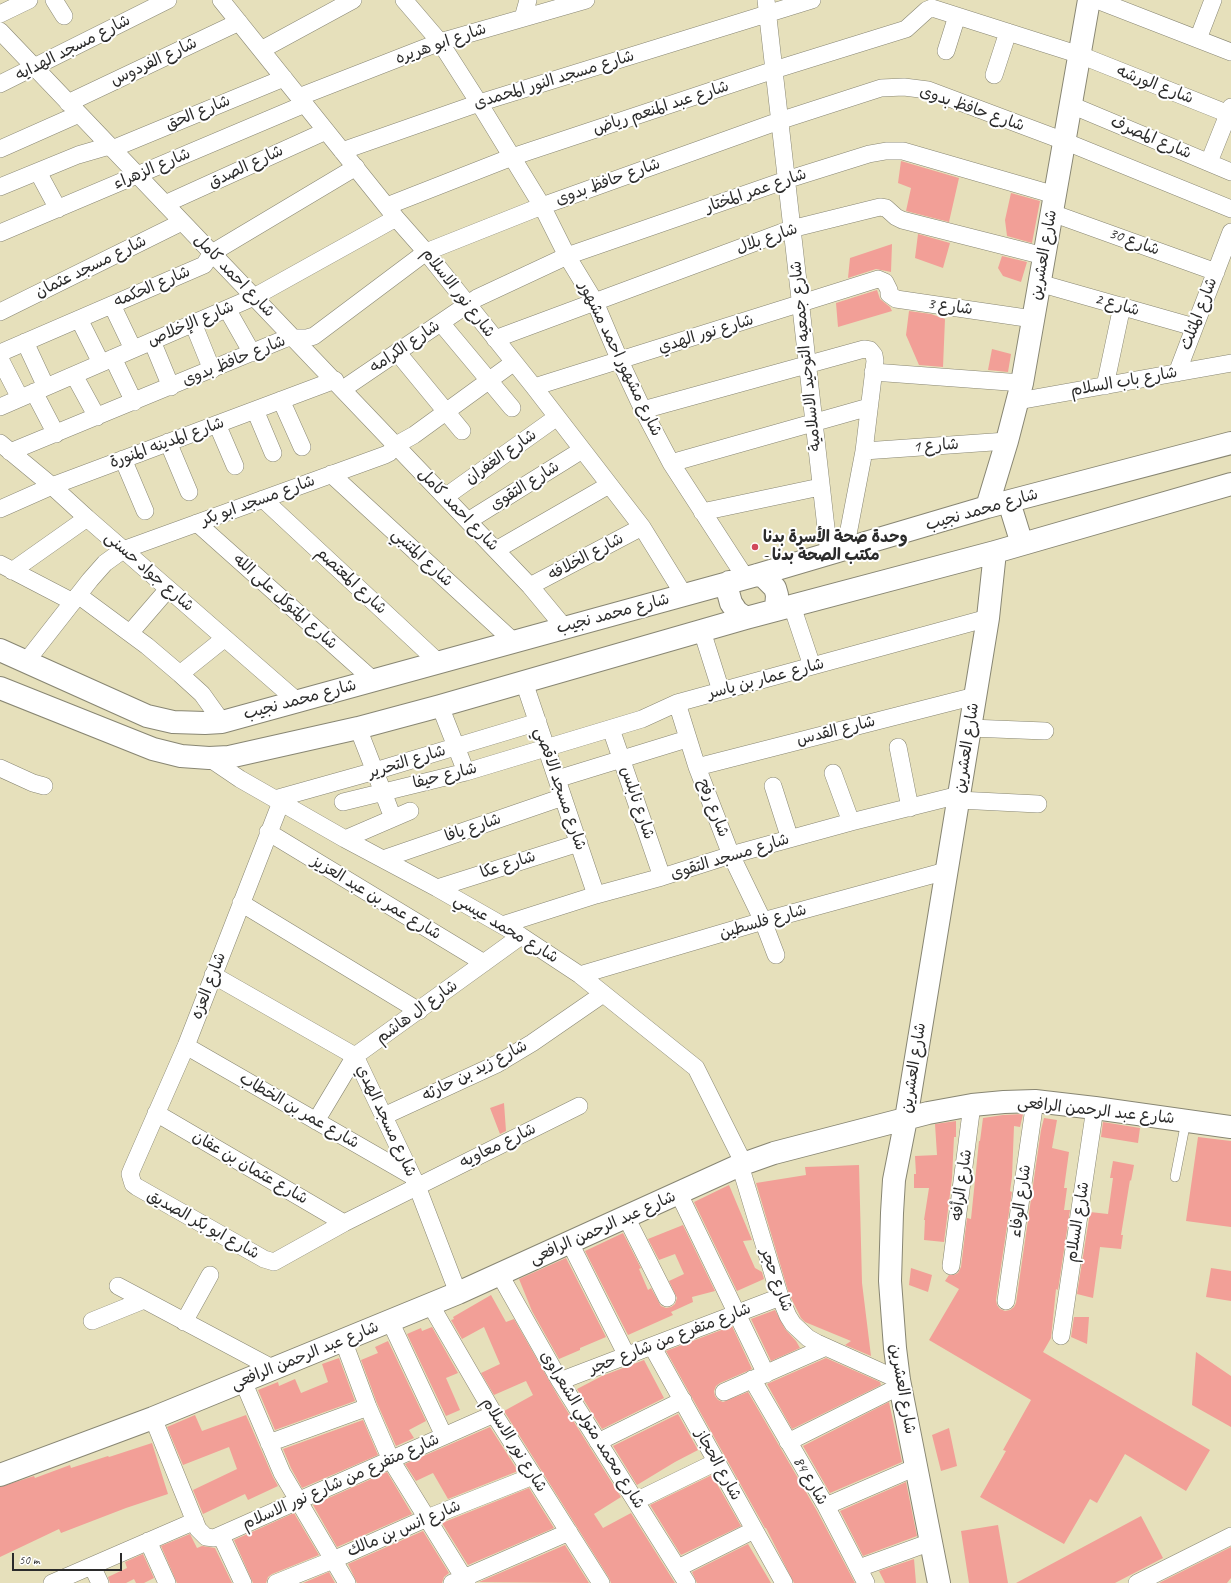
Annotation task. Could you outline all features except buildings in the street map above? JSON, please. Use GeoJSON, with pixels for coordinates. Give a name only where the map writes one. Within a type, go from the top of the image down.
{"type":"FeatureCollection","features":[{"type":"Feature","properties":{"kind":"street"},"geometry":{"type":"LineString","coordinates":[[0,14],[29,0]]}},
{"type":"Feature","properties":{"kind":"street"},"geometry":{"type":"LineString","coordinates":[[54,0],[64,16]]}},
{"type":"Feature","properties":{"kind":"street","name":"شارع مسجد الهدايه"},"geometry":{"type":"LineString","coordinates":[[0,84],[168,0]]}},
{"type":"Feature","properties":{"kind":"street","name":"شارع نور الاسلام"},"geometry":{"type":"LineString","coordinates":[[222,0],[342,151],[426,252],[513,363],[534,387],[642,527],[684,594]]}},
{"type":"Feature","properties":{"kind":"street"},"geometry":{"type":"LineString","coordinates":[[261,50],[353,0]]}},
{"type":"Feature","properties":{"kind":"street","name":"شارع مشهور احمد مشهور"},"geometry":{"type":"LineString","coordinates":[[404,0],[440,42],[479,102],[542,206],[567,256],[595,302],[643,410],[671,463],[744,578]]}},
{"type":"Feature","properties":{"kind":"street"},"geometry":{"type":"LineString","coordinates":[[523,18],[528,0]]}},
{"type":"Feature","properties":{"kind":"street","name":"شارع ابو هريره"},"geometry":{"type":"LineString","coordinates":[[302,100],[440,42],[586,0]]}},
{"type":"Feature","properties":{"kind":"street","name":"شارع مسجد النور المحمدى"},"geometry":{"type":"LineString","coordinates":[[342,151],[479,102],[767,7],[812,0]]}},
{"type":"Feature","properties":{"kind":"street","name":"شارع العشرين"},"geometry":{"type":"LineString","coordinates":[[987,507],[1008,441],[1020,392],[1089,0]]}},
{"type":"Feature","properties":{"kind":"street"},"geometry":{"type":"LineString","coordinates":[[1097,0],[1231,52]]}},
{"type":"Feature","properties":{"kind":"street"},"geometry":{"type":"LineString","coordinates":[[1198,39],[1213,0]]}},
{"type":"Feature","properties":{"kind":"street","name":"شارع جمعيه التوحيد الاسلامية"},"geometry":{"type":"LineString","coordinates":[[767,7],[820,487],[837,552]]}},
{"type":"Feature","properties":{"kind":"street","name":"شارع الورشه"},"geometry":{"type":"LineString","coordinates":[[932,8],[1080,56],[1230,112]]}},
{"type":"Feature","properties":{"kind":"street","name":"شارع عبد المنعم رياض"},"geometry":{"type":"LineString","coordinates":[[392,212],[512,157],[774,70],[906,29],[927,10],[932,8]]}},
{"type":"Feature","properties":{"kind":"street"},"geometry":{"type":"LineString","coordinates":[[946,51],[957,16]]}},
{"type":"Feature","properties":{"kind":"street","name":"شارع الفردوس"},"geometry":{"type":"LineString","coordinates":[[0,149],[74,108],[239,22]]}},
{"type":"Feature","properties":{"kind":"street","name":"شارع احمد كامل"},"geometry":{"type":"LineString","coordinates":[[0,31],[496,550],[530,586],[564,627]]}},
{"type":"Feature","properties":{"kind":"street"},"geometry":{"type":"LineString","coordinates":[[994,75],[1008,32]]}},
{"type":"Feature","properties":{"kind":"street","name":"شارع الحق"},"geometry":{"type":"LineString","coordinates":[[0,187],[78,155],[111,147],[284,78]]}},
{"type":"Feature","properties":{"kind":"street","name":"شارع حافظ بدوى"},"geometry":{"type":"LineString","coordinates":[[5,448],[56,434],[282,340],[293,338],[300,339],[314,336],[426,252],[542,206],[780,121],[881,88],[904,87],[928,90],[1064,141],[1231,209]]}},
{"type":"Feature","properties":{"kind":"street","name":"شارع الزهراء"},"geometry":{"type":"LineString","coordinates":[[0,233],[137,175],[302,100]]}},
{"type":"Feature","properties":{"kind":"street","name":"شارع المصرف"},"geometry":{"type":"LineString","coordinates":[[1071,105],[1231,172]]}},
{"type":"Feature","properties":{"kind":"street"},"geometry":{"type":"LineString","coordinates":[[1209,162],[1230,112]]}},
{"type":"Feature","properties":{"kind":"street","name":"شارع الصدق"},"geometry":{"type":"LineString","coordinates":[[165,204],[326,130]]}},
{"type":"Feature","properties":{"kind":"street","name":"شارع عمر المختار"},"geometry":{"type":"LineString","coordinates":[[468,305],[477,298],[567,256],[786,180],[869,154],[886,151],[903,151],[1054,204]]}},
{"type":"Feature","properties":{"kind":"street","name":"شارع الحكمه"},"geometry":{"type":"LineString","coordinates":[[0,353],[204,265],[212,253],[356,167]]}},
{"type":"Feature","properties":{"kind":"street"},"geometry":{"type":"LineString","coordinates":[[38,172],[58,209]]}},
{"type":"Feature","properties":{"kind":"street","name":"شارع 30"},"geometry":{"type":"LineString","coordinates":[[1054,204],[1216,272]]}},
{"type":"Feature","properties":{"kind":"street","name":"شارع بلال"},"geometry":{"type":"LineString","coordinates":[[495,339],[792,229],[883,207],[902,220],[1044,256]]}},
{"type":"Feature","properties":{"kind":"street","name":"شارع الإخلاص"},"geometry":{"type":"LineString","coordinates":[[0,407],[254,297],[392,212]]}},
{"type":"Feature","properties":{"kind":"street","name":"شارع مسجد عثمان"},"geometry":{"type":"LineString","coordinates":[[0,312],[182,222]]}},
{"type":"Feature","properties":{"kind":"street","name":"شارع المثلث"},"geometry":{"type":"LineString","coordinates":[[1176,373],[1231,232]]}},
{"type":"Feature","properties":{"kind":"street","name":"شارع نور الهدي"},"geometry":{"type":"LineString","coordinates":[[534,387],[800,305],[878,279]]}},
{"type":"Feature","properties":{"kind":"street","name":"شارع 3"},"geometry":{"type":"LineString","coordinates":[[878,279],[885,282],[889,290],[889,294],[896,299],[1033,319]]}},
{"type":"Feature","properties":{"kind":"street","name":"شارع 2"},"geometry":{"type":"LineString","coordinates":[[1040,283],[1194,327]]}},
{"type":"Feature","properties":{"kind":"street"},"geometry":{"type":"LineString","coordinates":[[112,305],[133,349]]}},
{"type":"Feature","properties":{"kind":"street","name":"شارع الكرامه"},"geometry":{"type":"LineString","coordinates":[[339,385],[397,352],[468,305]]}},
{"type":"Feature","properties":{"kind":"street"},"geometry":{"type":"LineString","coordinates":[[1105,386],[1122,306]]}},
{"type":"Feature","properties":{"kind":"street"},"geometry":{"type":"LineString","coordinates":[[227,309],[252,353]]}},
{"type":"Feature","properties":{"kind":"street"},"geometry":{"type":"LineString","coordinates":[[79,319],[134,402]]}},
{"type":"Feature","properties":{"kind":"street"},"geometry":{"type":"LineString","coordinates":[[441,323],[512,408]]}},
{"type":"Feature","properties":{"kind":"street"},"geometry":{"type":"LineString","coordinates":[[193,324],[212,370]]}},
{"type":"Feature","properties":{"kind":"street"},"geometry":{"type":"LineString","coordinates":[[152,341],[171,386]]}},
{"type":"Feature","properties":{"kind":"street"},"geometry":{"type":"LineString","coordinates":[[25,342],[33,393]]}},
{"type":"Feature","properties":{"kind":"street"},"geometry":{"type":"LineString","coordinates":[[643,410],[807,364],[867,349],[872,352],[874,355],[874,372],[864,451],[837,552]]}},
{"type":"Feature","properties":{"kind":"street"},"geometry":{"type":"LineString","coordinates":[[397,352],[462,431]]}},
{"type":"Feature","properties":{"kind":"street"},"geometry":{"type":"LineString","coordinates":[[0,359],[33,393],[56,434]]}},
{"type":"Feature","properties":{"kind":"street","name":"شارع مسجد ابو بكر"},"geometry":{"type":"LineString","coordinates":[[34,667],[75,599],[105,564],[123,550],[385,455],[396,445],[414,435],[447,412],[513,363]]}},
{"type":"Feature","properties":{"kind":"street","name":"شارع باب السلام"},"geometry":{"type":"LineString","coordinates":[[1020,392],[1105,386],[1231,363]]}},
{"type":"Feature","properties":{"kind":"street"},"geometry":{"type":"LineString","coordinates":[[874,372],[1020,392]]}},
{"type":"Feature","properties":{"kind":"street"},"geometry":{"type":"LineString","coordinates":[[74,375],[97,417]]}},
{"type":"Feature","properties":{"kind":"street","name":"شارع المدينه المنورة"},"geometry":{"type":"LineString","coordinates":[[0,509],[52,486],[280,400],[339,385]]}},
{"type":"Feature","properties":{"kind":"street"},"geometry":{"type":"LineString","coordinates":[[280,400],[302,447]]}},
{"type":"Feature","properties":{"kind":"street"},"geometry":{"type":"LineString","coordinates":[[671,463],[869,407]]}},
{"type":"Feature","properties":{"kind":"street"},"geometry":{"type":"LineString","coordinates":[[255,410],[274,453]]}},
{"type":"Feature","properties":{"kind":"street","name":"شارع الغفران"},"geometry":{"type":"LineString","coordinates":[[445,497],[557,418]]}},
{"type":"Feature","properties":{"kind":"street"},"geometry":{"type":"LineString","coordinates":[[217,424],[236,466]]}},
{"type":"Feature","properties":{"kind":"street","name":"شارع 1"},"geometry":{"type":"LineString","coordinates":[[864,451],[1008,441]]}},
{"type":"Feature","properties":{"kind":"street"},"geometry":{"type":"LineString","coordinates":[[168,442],[189,492]]}},
{"type":"Feature","properties":{"kind":"street","name":"شارع محمد نجيب"},"geometry":{"type":"LineString","coordinates":[[0,650],[34,667],[147,716],[173,722],[222,722],[837,552],[987,507],[1231,443]]}},
{"type":"Feature","properties":{"kind":"street","name":"شارع جواد حسنى"},"geometry":{"type":"LineString","coordinates":[[5,448],[52,486],[123,550],[297,701]]}},
{"type":"Feature","properties":{"kind":"street","name":"شارع التقوى"},"geometry":{"type":"LineString","coordinates":[[468,521],[582,450]]}},
{"type":"Feature","properties":{"kind":"street"},"geometry":{"type":"LineString","coordinates":[[123,459],[145,511]]}},
{"type":"Feature","properties":{"kind":"street","name":"شارع المتنبي"},"geometry":{"type":"LineString","coordinates":[[331,474],[513,641]]}},
{"type":"Feature","properties":{"kind":"street"},"geometry":{"type":"LineString","coordinates":[[496,550],[609,485]]}},
{"type":"Feature","properties":{"kind":"street"},"geometry":{"type":"LineString","coordinates":[[702,512],[820,487]]}},
{"type":"Feature","properties":{"kind":"street"},"geometry":{"type":"LineString","coordinates":[[0,688],[153,749],[181,756],[209,758],[229,757],[358,728],[440,706],[746,618],[1230,488]]}},
{"type":"Feature","properties":{"kind":"street","name":"شارع المعتصم"},"geometry":{"type":"LineString","coordinates":[[263,499],[438,662]]}},
{"type":"Feature","properties":{"kind":"street"},"geometry":{"type":"LineString","coordinates":[[1009,502],[1022,544]]}},
{"type":"Feature","properties":{"kind":"street"},"geometry":{"type":"LineString","coordinates":[[6,568],[87,518]]}},
{"type":"Feature","properties":{"kind":"street","name":"شارع المتوكل على الله"},"geometry":{"type":"LineString","coordinates":[[197,523],[373,680]]}},
{"type":"Feature","properties":{"kind":"street","name":"شارع الخلافه"},"geometry":{"type":"LineString","coordinates":[[530,586],[642,527]]}},
{"type":"Feature","properties":{"kind":"street","name":"شارع العشرين"},"geometry":{"type":"LineString","coordinates":[[940,1583],[900,1383],[892,1314],[890,1247],[894,1180],[906,1119],[988,618],[995,552]]}},
{"type":"Feature","properties":{"kind":"street"},"geometry":{"type":"LineString","coordinates":[[6,568],[75,599],[130,633],[202,694],[222,722]]}},
{"type":"Feature","properties":{"kind":"street"},"geometry":{"type":"LineString","coordinates":[[746,618],[737,612],[731,603],[728,592],[744,578],[764,577],[775,588],[778,602],[784,608],[812,666]]}},
{"type":"Feature","properties":{"kind":"street"},"geometry":{"type":"LineString","coordinates":[[130,633],[168,589]]}},
{"type":"Feature","properties":{"kind":"street","name":"شارع عمار بن ياسر"},"geometry":{"type":"LineString","coordinates":[[546,748],[642,720],[677,703],[988,618]]}},
{"type":"Feature","properties":{"kind":"street"},"geometry":{"type":"LineString","coordinates":[[702,631],[721,691]]}},
{"type":"Feature","properties":{"kind":"street"},"geometry":{"type":"LineString","coordinates":[[180,674],[225,638]]}},
{"type":"Feature","properties":{"kind":"street"},"geometry":{"type":"LineString","coordinates":[[28,700],[34,667]]}},
{"type":"Feature","properties":{"kind":"street","name":"شارع مسجد الاقصي"},"geometry":{"type":"LineString","coordinates":[[524,682],[596,896]]}},
{"type":"Feature","properties":{"kind":"street","name":"شارع القدس"},"geometry":{"type":"LineString","coordinates":[[696,767],[975,696]]}},
{"type":"Feature","properties":{"kind":"street","name":"شارع رفح"},"geometry":{"type":"LineString","coordinates":[[677,703],[696,767],[731,855],[763,922],[776,955]]}},
{"type":"Feature","properties":{"kind":"street"},"geometry":{"type":"LineString","coordinates":[[440,706],[466,772]]}},
{"type":"Feature","properties":{"kind":"street","name":"شارع التحرير"},"geometry":{"type":"LineString","coordinates":[[278,800],[538,722]]}},
{"type":"Feature","properties":{"kind":"street"},"geometry":{"type":"LineString","coordinates":[[358,728],[393,818]]}},
{"type":"Feature","properties":{"kind":"street"},"geometry":{"type":"LineString","coordinates":[[970,728],[1045,731]]}},
{"type":"Feature","properties":{"kind":"street","name":"شارع نابلس"},"geometry":{"type":"LineString","coordinates":[[611,729],[662,878]]}},
{"type":"Feature","properties":{"kind":"street"},"geometry":{"type":"LineString","coordinates":[[557,778],[687,739]]}},
{"type":"Feature","properties":{"kind":"street"},"geometry":{"type":"LineString","coordinates":[[898,747],[910,808]]}},
{"type":"Feature","properties":{"kind":"street","name":"شارع حيفا"},"geometry":{"type":"LineString","coordinates":[[343,802],[466,772],[546,748]]}},
{"type":"Feature","properties":{"kind":"street","name":"شارع محمد عيسي"},"geometry":{"type":"LineString","coordinates":[[209,758],[240,779],[344,839],[437,888],[521,936],[580,975],[696,1068],[742,1165]]}},
{"type":"Feature","properties":{"kind":"street"},"geometry":{"type":"LineString","coordinates":[[0,768],[33,783],[44,786]]}},
{"type":"Feature","properties":{"kind":"street"},"geometry":{"type":"LineString","coordinates":[[833,772],[851,822]]}},
{"type":"Feature","properties":{"kind":"street"},"geometry":{"type":"LineString","coordinates":[[773,786],[790,839]]}},
{"type":"Feature","properties":{"kind":"street","name":"شارع يافا"},"geometry":{"type":"LineString","coordinates":[[383,859],[563,797]]}},
{"type":"Feature","properties":{"kind":"street","name":"شارع مسجد التقوى"},"geometry":{"type":"LineString","coordinates":[[502,925],[596,896],[662,878],[731,855],[851,822],[910,808],[959,797],[1038,804]]}},
{"type":"Feature","properties":{"kind":"street","name":"شارع العزه"},"geometry":{"type":"LineString","coordinates":[[132,1169],[186,1046],[268,832],[278,800]]}},
{"type":"Feature","properties":{"kind":"street"},"geometry":{"type":"LineString","coordinates":[[344,839],[410,811]]}},
{"type":"Feature","properties":{"kind":"street","name":"شارع عمر بن عبد العزيز"},"geometry":{"type":"LineString","coordinates":[[268,832],[484,963]]}},
{"type":"Feature","properties":{"kind":"street","name":"شارع عكا"},"geometry":{"type":"LineString","coordinates":[[437,888],[579,843]]}},
{"type":"Feature","properties":{"kind":"street","name":"شارع فلسطين"},"geometry":{"type":"LineString","coordinates":[[580,975],[946,871]]}},
{"type":"Feature","properties":{"kind":"street"},"geometry":{"type":"LineString","coordinates":[[241,903],[419,1011]]}},
{"type":"Feature","properties":{"kind":"street","name":"شارع ال هاشم"},"geometry":{"type":"LineString","coordinates":[[316,1121],[355,1056],[521,936]]}},
{"type":"Feature","properties":{"kind":"street","name":"شارع مسجد الهدي"},"geometry":{"type":"LineString","coordinates":[[213,975],[355,1056],[414,1181],[458,1293]]}},
{"type":"Feature","properties":{"kind":"street","name":"شارع زيد بن حارثه"},"geometry":{"type":"LineString","coordinates":[[384,1116],[497,1064],[532,1043],[603,994]]}},
{"type":"Feature","properties":{"kind":"street","name":"شارع عمر بن الخطاب"},"geometry":{"type":"LineString","coordinates":[[186,1046],[316,1121],[414,1181]]}},
{"type":"Feature","properties":{"kind":"street","name":"شارع عبد الرحمن الرافعى"},"geometry":{"type":"LineString","coordinates":[[0,1475],[153,1418],[458,1293],[742,1165],[774,1153],[935,1111],[1004,1102],[1035,1101],[1231,1127]]}},
{"type":"Feature","properties":{"kind":"street","name":"شارع الوفاء"},"geometry":{"type":"LineString","coordinates":[[1006,1301],[1035,1101]]}},
{"type":"Feature","properties":{"kind":"street","name":"شارع الرأفه"},"geometry":{"type":"LineString","coordinates":[[951,1266],[972,1105]]}},
{"type":"Feature","properties":{"kind":"street","name":"شارع معاويه"},"geometry":{"type":"LineString","coordinates":[[414,1181],[579,1106]]}},
{"type":"Feature","properties":{"kind":"street","name":"شارع السلام"},"geometry":{"type":"LineString","coordinates":[[1061,1336],[1095,1108]]}},
{"type":"Feature","properties":{"kind":"street","name":"شارع عثمان بن عفان"},"geometry":{"type":"LineString","coordinates":[[156,1113],[344,1223]]}},
{"type":"Feature","properties":{"kind":"street","name":"شارع حجر"},"geometry":{"type":"LineString","coordinates":[[742,1165],[780,1297],[793,1324],[808,1338],[900,1383]]}},
{"type":"Feature","properties":{"kind":"street","name":"شارع ابو بكر الصديق"},"geometry":{"type":"LineString","coordinates":[[132,1169],[131,1179],[137,1187],[268,1261],[274,1262],[344,1223],[414,1181]]}},
{"type":"Feature","properties":{"kind":"street","name":"شارع 84"},"geometry":{"type":"LineString","coordinates":[[679,1194],[737,1314],[759,1376],[788,1442],[826,1506],[862,1576]]}},
{"type":"Feature","properties":{"kind":"street"},"geometry":{"type":"LineString","coordinates":[[626,1218],[667,1298]]}},
{"type":"Feature","properties":{"kind":"street"},"geometry":{"type":"LineString","coordinates":[[570,1243],[627,1356]]}},
{"type":"Feature","properties":{"kind":"street"},"geometry":{"type":"LineString","coordinates":[[184,1322],[210,1275]]}},
{"type":"Feature","properties":{"kind":"street","name":"شارع محمد متولي الشعراوى"},"geometry":{"type":"LineString","coordinates":[[500,1275],[560,1381],[687,1583]]}},
{"type":"Feature","properties":{"kind":"street"},"geometry":{"type":"LineString","coordinates":[[118,1286],[274,1369]]}},
{"type":"Feature","properties":{"kind":"street","name":"شارع متفرع من شارع حجر"},"geometry":{"type":"LineString","coordinates":[[560,1381],[780,1297]]}},
{"type":"Feature","properties":{"kind":"street"},"geometry":{"type":"LineString","coordinates":[[92,1321],[144,1300]]}},
{"type":"Feature","properties":{"kind":"street","name":"شارع نور الاسلام"},"geometry":{"type":"LineString","coordinates":[[430,1304],[494,1414],[601,1583]]}},
{"type":"Feature","properties":{"kind":"street"},"geometry":{"type":"LineString","coordinates":[[390,1321],[444,1436]]}},
{"type":"Feature","properties":{"kind":"street"},"geometry":{"type":"LineString","coordinates":[[343,1340],[368,1407],[391,1460],[427,1518],[461,1582],[569,1532]]}},
{"type":"Feature","properties":{"kind":"street","name":"شارع الحجاز"},"geometry":{"type":"LineString","coordinates":[[652,1346],[784,1583]]}},
{"type":"Feature","properties":{"kind":"street"},"geometry":{"type":"LineString","coordinates":[[724,1392],[826,1347]]}},
{"type":"Feature","properties":{"kind":"street"},"geometry":{"type":"LineString","coordinates":[[243,1381],[282,1473],[347,1583]]}},
{"type":"Feature","properties":{"kind":"street"},"geometry":{"type":"LineString","coordinates":[[788,1442],[900,1383]]}},
{"type":"Feature","properties":{"kind":"street"},"geometry":{"type":"LineString","coordinates":[[598,1442],[683,1400]]}},
{"type":"Feature","properties":{"kind":"street"},"geometry":{"type":"LineString","coordinates":[[269,1443],[368,1407]]}},
{"type":"Feature","properties":{"kind":"street","name":"شارع متفرع من شارع نور الاسلام"},"geometry":{"type":"LineString","coordinates":[[195,1521],[200,1533],[206,1537],[214,1538],[221,1536],[494,1414]]}},
{"type":"Feature","properties":{"kind":"street"},"geometry":{"type":"LineString","coordinates":[[52,1583],[195,1521],[153,1418]]}},
{"type":"Feature","properties":{"kind":"street"},"geometry":{"type":"LineString","coordinates":[[636,1501],[716,1462]]}},
{"type":"Feature","properties":{"kind":"street"},"geometry":{"type":"LineString","coordinates":[[826,1506],[916,1467]]}},
{"type":"Feature","properties":{"kind":"street","name":"شارع انس بن مالك"},"geometry":{"type":"LineString","coordinates":[[276,1583],[333,1560],[427,1518],[533,1476]]}},
{"type":"Feature","properties":{"kind":"street"},"geometry":{"type":"LineString","coordinates":[[678,1568],[754,1530]]}},
{"type":"Feature","properties":{"kind":"street"},"geometry":{"type":"LineString","coordinates":[[221,1536],[244,1583]]}},
{"type":"Feature","properties":{"kind":"street"},"geometry":{"type":"LineString","coordinates":[[1138,1583],[1230,1537]]}},
{"type":"Feature","properties":{"kind":"street"},"geometry":{"type":"LineString","coordinates":[[148,1541],[167,1583]]}},
{"type":"Feature","properties":{"kind":"street"},"geometry":{"type":"LineString","coordinates":[[862,1576],[931,1542]]}},
{"type":"Feature","properties":{"kind":"street"},"geometry":{"type":"LineString","coordinates":[[92,1566],[100,1583]]}},
{"type":"Feature","properties":{"kind":"lane"},"geometry":{"type":"LineString","coordinates":[[1175,1176],[1186,1121]]}},
{"type":"Feature","properties":{"kind":"place","name":"وحدة صحة الأسرة بدنا - مكتب الصحة بدنا"},"geometry":{"type":"Point","coordinates":[755,547]}}]}
